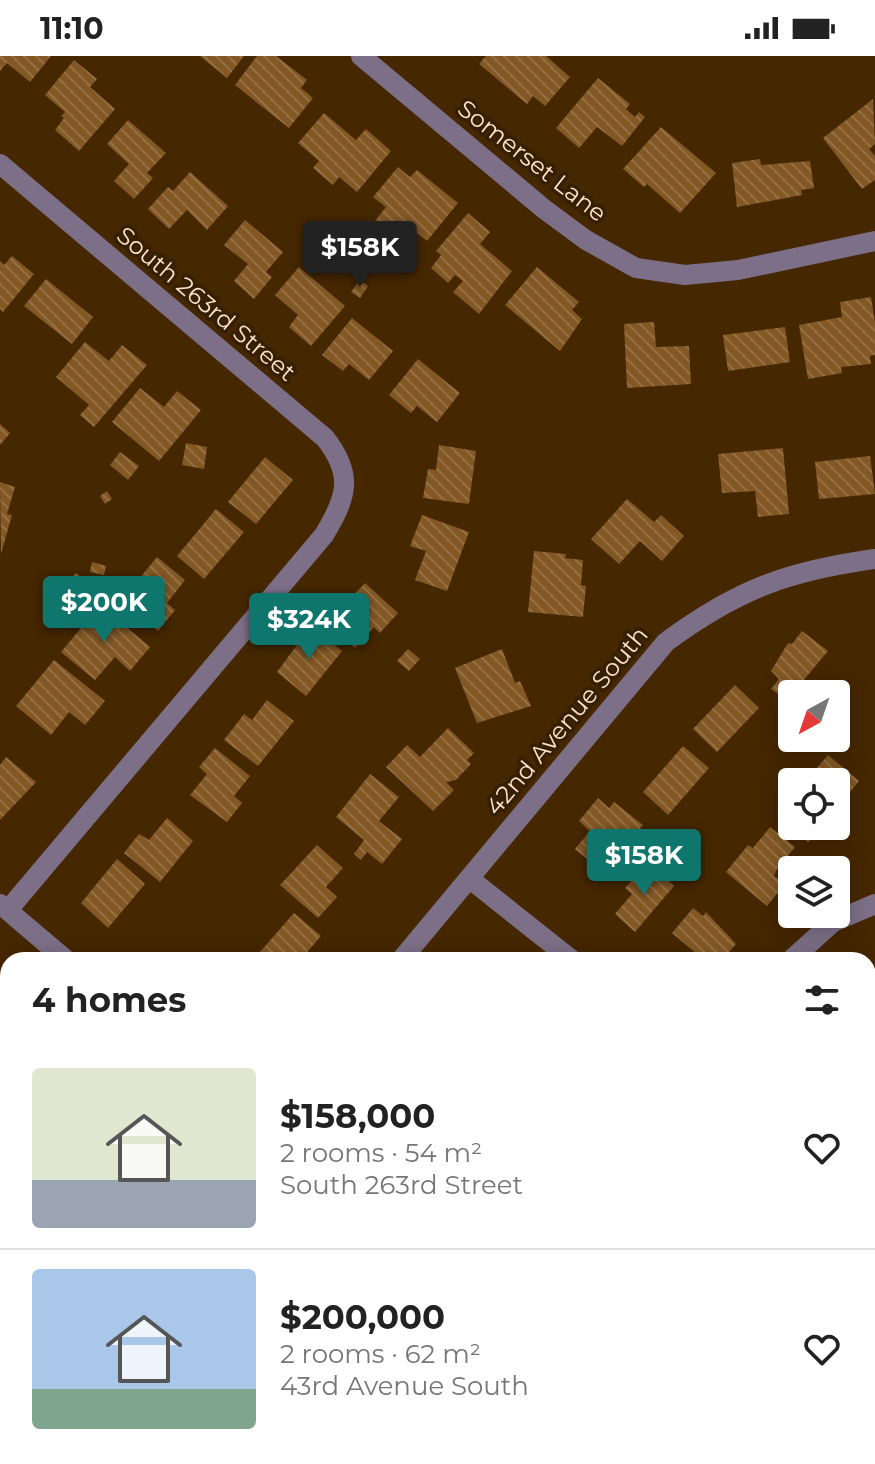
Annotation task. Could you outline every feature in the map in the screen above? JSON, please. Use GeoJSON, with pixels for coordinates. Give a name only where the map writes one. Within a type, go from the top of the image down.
{"type":"FeatureCollection","features":[{"type":"Feature","properties":{"kind":"street","name":"Somerset Lane"},"geometry":{"type":"LineString","coordinates":[[361,56],[544,209],[586,240],[636,268],[685,275],[738,270],[875,241]]}},
{"type":"Feature","properties":{"kind":"street","name":"South 263rd Street"},"geometry":{"type":"LineString","coordinates":[[0,164],[325,438],[344,467],[341,503],[324,535],[4,907]]}},
{"type":"Feature","properties":{"kind":"street","name":"42nd Avenue South"},"geometry":{"type":"LineString","coordinates":[[408,952],[666,642],[699,618],[748,590],[812,568],[875,559]]}},
{"type":"Feature","properties":{"kind":"street"},"geometry":{"type":"LineString","coordinates":[[470,879],[562,952]]}},
{"type":"Feature","properties":{"kind":"street"},"geometry":{"type":"LineString","coordinates":[[800,952],[833,922],[875,904]]}},
{"type":"Feature","properties":{"kind":"street"},"geometry":{"type":"LineString","coordinates":[[4,907],[57,952]]}},
{"type":"Feature","properties":{"kind":"building"},"geometry":{"type":"Polygon","coordinates":[[[0,56],[51,56],[30,82],[7,63],[0,71],[0,56]]]}},
{"type":"Feature","properties":{"kind":"building"},"geometry":{"type":"Polygon","coordinates":[[[200,56],[244,56],[227,78],[200,56]]]}},
{"type":"Feature","properties":{"kind":"building"},"geometry":{"type":"Polygon","coordinates":[[[257,56],[276,56],[307,80],[301,88],[313,98],[289,128],[235,85],[257,56]]]}},
{"type":"Feature","properties":{"kind":"building"},"geometry":{"type":"Polygon","coordinates":[[[486,56],[546,56],[570,77],[545,106],[533,96],[527,104],[479,64],[486,56]]]}},
{"type":"Feature","properties":{"kind":"building"},"geometry":{"type":"Polygon","coordinates":[[[74,60],[97,79],[90,87],[115,109],[79,151],[55,130],[65,112],[45,95],[74,60]]]}},
{"type":"Feature","properties":{"kind":"building"},"geometry":{"type":"Polygon","coordinates":[[[598,78],[630,104],[626,109],[635,117],[639,112],[645,117],[622,146],[597,127],[579,148],[556,128],[598,78]]]}},
{"type":"Feature","properties":{"kind":"building"},"geometry":{"type":"Polygon","coordinates":[[[873,99],[875,144],[869,149],[875,156],[875,180],[862,189],[823,138],[873,99]]]}},
{"type":"Feature","properties":{"kind":"building"},"geometry":{"type":"Polygon","coordinates":[[[324,113],[356,140],[366,129],[391,151],[357,192],[339,177],[333,185],[313,168],[319,161],[298,143],[324,113]]]}},
{"type":"Feature","properties":{"kind":"building"},"geometry":{"type":"Polygon","coordinates":[[[128,120],[166,153],[147,173],[153,178],[134,199],[114,181],[129,164],[107,144],[128,120]]]}},
{"type":"Feature","properties":{"kind":"building"},"geometry":{"type":"Polygon","coordinates":[[[661,127],[716,173],[680,213],[647,184],[644,187],[623,169],[661,127]]]}},
{"type":"Feature","properties":{"kind":"building"},"geometry":{"type":"Polygon","coordinates":[[[760,159],[761,165],[810,161],[814,188],[801,190],[802,195],[737,207],[732,163],[760,159]]]}},
{"type":"Feature","properties":{"kind":"building"},"geometry":{"type":"Polygon","coordinates":[[[398,167],[410,177],[417,170],[458,203],[427,241],[406,224],[395,237],[375,221],[386,207],[373,197],[398,167]]]}},
{"type":"Feature","properties":{"kind":"building"},"geometry":{"type":"Polygon","coordinates":[[[190,172],[228,206],[207,230],[187,210],[169,229],[148,209],[168,187],[173,191],[190,172]]]}},
{"type":"Feature","properties":{"kind":"building"},"geometry":{"type":"Polygon","coordinates":[[[468,213],[490,232],[480,244],[512,271],[479,314],[453,292],[463,281],[455,275],[448,283],[431,268],[441,255],[436,251],[468,213]]]}},
{"type":"Feature","properties":{"kind":"building"},"geometry":{"type":"Polygon","coordinates":[[[245,220],[283,252],[266,272],[272,277],[254,299],[234,281],[248,264],[224,245],[245,220]]]}},
{"type":"Feature","properties":{"kind":"building"},"geometry":{"type":"Polygon","coordinates":[[[12,256],[34,274],[3,312],[0,309],[0,261],[4,265],[12,256]]]}},
{"type":"Feature","properties":{"kind":"building"},"geometry":{"type":"Polygon","coordinates":[[[299,267],[345,306],[311,346],[289,327],[298,315],[275,295],[299,267]]]}},
{"type":"Feature","properties":{"kind":"building"},"geometry":{"type":"Polygon","coordinates":[[[537,267],[579,302],[572,310],[582,319],[560,351],[505,305],[537,267]]]}},
{"type":"Feature","properties":{"kind":"building"},"geometry":{"type":"Polygon","coordinates":[[[46,279],[93,317],[72,344],[24,306],[46,279]]]}},
{"type":"Feature","properties":{"kind":"building"},"geometry":{"type":"Polygon","coordinates":[[[360,280],[368,286],[360,298],[351,292],[360,280]]]}},
{"type":"Feature","properties":{"kind":"building"},"geometry":{"type":"Polygon","coordinates":[[[871,297],[875,355],[870,356],[871,364],[841,367],[842,373],[808,379],[799,325],[842,317],[840,302],[871,297]]]}},
{"type":"Feature","properties":{"kind":"building"},"geometry":{"type":"Polygon","coordinates":[[[352,318],[393,351],[369,380],[349,364],[343,371],[322,355],[352,318]]]}},
{"type":"Feature","properties":{"kind":"building"},"geometry":{"type":"Polygon","coordinates":[[[654,322],[656,347],[689,346],[691,384],[627,388],[624,324],[654,322]]]}},
{"type":"Feature","properties":{"kind":"building"},"geometry":{"type":"Polygon","coordinates":[[[785,327],[790,362],[728,371],[723,335],[785,327]]]}},
{"type":"Feature","properties":{"kind":"building"},"geometry":{"type":"Polygon","coordinates":[[[85,342],[109,361],[122,345],[147,365],[94,427],[80,415],[89,405],[56,377],[85,342]]]}},
{"type":"Feature","properties":{"kind":"building"},"geometry":{"type":"Polygon","coordinates":[[[418,359],[460,393],[437,422],[417,406],[411,413],[389,395],[418,359]]]}},
{"type":"Feature","properties":{"kind":"building"},"geometry":{"type":"Polygon","coordinates":[[[140,388],[164,407],[177,391],[201,410],[159,461],[112,422],[140,388]]]}},
{"type":"Feature","properties":{"kind":"building"},"geometry":{"type":"Polygon","coordinates":[[[0,424],[10,433],[0,445],[0,424]]]}},
{"type":"Feature","properties":{"kind":"building"},"geometry":{"type":"Polygon","coordinates":[[[186,443],[207,447],[204,469],[182,465],[186,443]]]}},
{"type":"Feature","properties":{"kind":"building"},"geometry":{"type":"Polygon","coordinates":[[[439,445],[476,451],[469,504],[423,498],[428,469],[436,470],[439,445]]]}},
{"type":"Feature","properties":{"kind":"building"},"geometry":{"type":"Polygon","coordinates":[[[783,448],[789,514],[758,517],[755,491],[722,493],[718,454],[783,448]]]}},
{"type":"Feature","properties":{"kind":"building"},"geometry":{"type":"Polygon","coordinates":[[[120,452],[139,466],[128,480],[110,465],[120,452]]]}},
{"type":"Feature","properties":{"kind":"building"},"geometry":{"type":"Polygon","coordinates":[[[870,456],[875,494],[819,499],[815,462],[870,456]]]}},
{"type":"Feature","properties":{"kind":"building"},"geometry":{"type":"Polygon","coordinates":[[[265,457],[293,480],[256,524],[228,502],[265,457]]]}},
{"type":"Feature","properties":{"kind":"building"},"geometry":{"type":"Polygon","coordinates":[[[0,482],[15,487],[7,514],[12,515],[1,554],[0,482]]]}},
{"type":"Feature","properties":{"kind":"building"},"geometry":{"type":"Polygon","coordinates":[[[107,491],[112,499],[105,504],[100,496],[107,491]]]}},
{"type":"Feature","properties":{"kind":"building"},"geometry":{"type":"Polygon","coordinates":[[[627,499],[654,522],[661,515],[684,536],[662,561],[640,541],[619,564],[591,539],[627,499]]]}},
{"type":"Feature","properties":{"kind":"building"},"geometry":{"type":"Polygon","coordinates":[[[216,509],[244,532],[204,579],[177,556],[216,509]]]}},
{"type":"Feature","properties":{"kind":"building"},"geometry":{"type":"Polygon","coordinates":[[[422,515],[469,532],[447,591],[415,580],[426,551],[410,546],[422,515]]]}},
{"type":"Feature","properties":{"kind":"building"},"geometry":{"type":"Polygon","coordinates":[[[534,551],[566,554],[565,558],[583,560],[581,585],[586,586],[583,617],[528,612],[534,551]]]}},
{"type":"Feature","properties":{"kind":"building"},"geometry":{"type":"Polygon","coordinates":[[[157,557],[185,580],[167,603],[175,610],[158,631],[121,601],[157,557]]]}},
{"type":"Feature","properties":{"kind":"building"},"geometry":{"type":"Polygon","coordinates":[[[92,562],[106,566],[104,575],[90,572],[92,562]]]}},
{"type":"Feature","properties":{"kind":"building"},"geometry":{"type":"Polygon","coordinates":[[[76,573],[85,580],[76,592],[67,584],[76,573]]]}},
{"type":"Feature","properties":{"kind":"building"},"geometry":{"type":"Polygon","coordinates":[[[365,583],[398,613],[380,633],[374,627],[355,648],[322,617],[341,596],[347,602],[365,583]]]}},
{"type":"Feature","properties":{"kind":"building"},"geometry":{"type":"Polygon","coordinates":[[[100,605],[150,647],[130,671],[115,657],[95,680],[61,652],[100,605]]]}},
{"type":"Feature","properties":{"kind":"building"},"geometry":{"type":"Polygon","coordinates":[[[311,626],[342,651],[306,696],[277,672],[311,626]]]}},
{"type":"Feature","properties":{"kind":"building"},"geometry":{"type":"Polygon","coordinates":[[[802,631],[828,651],[804,680],[778,680],[771,671],[788,643],[792,644],[802,631]]]}},
{"type":"Feature","properties":{"kind":"building"},"geometry":{"type":"Polygon","coordinates":[[[408,649],[420,659],[409,671],[397,661],[408,649]]]}},
{"type":"Feature","properties":{"kind":"building"},"geometry":{"type":"Polygon","coordinates":[[[502,649],[515,683],[520,681],[531,706],[477,723],[455,668],[502,649]]]}},
{"type":"Feature","properties":{"kind":"building"},"geometry":{"type":"Polygon","coordinates":[[[54,660],[105,701],[85,725],[69,712],[51,735],[16,706],[54,660]]]}},
{"type":"Feature","properties":{"kind":"building"},"geometry":{"type":"Polygon","coordinates":[[[778,680],[778,694],[771,689],[778,680]]]}},
{"type":"Feature","properties":{"kind":"building"},"geometry":{"type":"Polygon","coordinates":[[[735,685],[759,708],[717,752],[693,729],[735,685]]]}},
{"type":"Feature","properties":{"kind":"building"},"geometry":{"type":"Polygon","coordinates":[[[267,700],[294,721],[258,766],[224,740],[244,714],[252,720],[267,700]]]}},
{"type":"Feature","properties":{"kind":"building"},"geometry":{"type":"Polygon","coordinates":[[[448,728],[474,753],[467,760],[471,764],[456,780],[446,782],[454,790],[433,811],[386,767],[407,745],[420,757],[448,728]]]}},
{"type":"Feature","properties":{"kind":"building"},"geometry":{"type":"Polygon","coordinates":[[[683,746],[709,768],[668,815],[643,792],[683,746]]]}},
{"type":"Feature","properties":{"kind":"building"},"geometry":{"type":"Polygon","coordinates":[[[215,748],[250,776],[234,796],[242,803],[227,822],[190,795],[207,774],[199,767],[215,748]]]}},
{"type":"Feature","properties":{"kind":"building"},"geometry":{"type":"Polygon","coordinates":[[[828,755],[844,768],[817,768],[828,755]]]}},
{"type":"Feature","properties":{"kind":"building"},"geometry":{"type":"Polygon","coordinates":[[[6,757],[36,782],[0,820],[0,765],[6,757]]]}},
{"type":"Feature","properties":{"kind":"building"},"geometry":{"type":"Polygon","coordinates":[[[850,773],[859,781],[850,792],[850,773]]]}},
{"type":"Feature","properties":{"kind":"building"},"geometry":{"type":"Polygon","coordinates":[[[370,774],[399,797],[379,821],[402,839],[382,864],[367,852],[361,860],[354,854],[364,840],[336,817],[370,774]]]}},
{"type":"Feature","properties":{"kind":"building"},"geometry":{"type":"Polygon","coordinates":[[[598,798],[609,808],[614,802],[643,825],[604,873],[575,849],[590,831],[579,821],[598,798]]]}},
{"type":"Feature","properties":{"kind":"building"},"geometry":{"type":"Polygon","coordinates":[[[167,818],[193,841],[160,882],[124,853],[139,834],[149,840],[167,818]]]}},
{"type":"Feature","properties":{"kind":"building"},"geometry":{"type":"Polygon","coordinates":[[[770,827],[778,833],[778,840],[786,840],[795,847],[788,856],[778,856],[774,876],[778,879],[778,893],[767,906],[726,872],[748,845],[753,848],[770,827]]]}},
{"type":"Feature","properties":{"kind":"building"},"geometry":{"type":"Polygon","coordinates":[[[317,845],[343,868],[326,887],[337,897],[318,918],[280,885],[317,845]]]}},
{"type":"Feature","properties":{"kind":"building"},"geometry":{"type":"Polygon","coordinates":[[[117,859],[145,884],[108,928],[81,903],[117,859]]]}},
{"type":"Feature","properties":{"kind":"building"},"geometry":{"type":"Polygon","coordinates":[[[647,863],[674,886],[635,932],[615,914],[632,894],[625,888],[647,863]]]}},
{"type":"Feature","properties":{"kind":"building"},"geometry":{"type":"Polygon","coordinates":[[[693,908],[703,916],[706,912],[736,944],[729,952],[695,952],[672,933],[693,908]]]}},
{"type":"Feature","properties":{"kind":"building"},"geometry":{"type":"Polygon","coordinates":[[[294,913],[321,936],[307,952],[260,952],[294,913]]]}}]}
